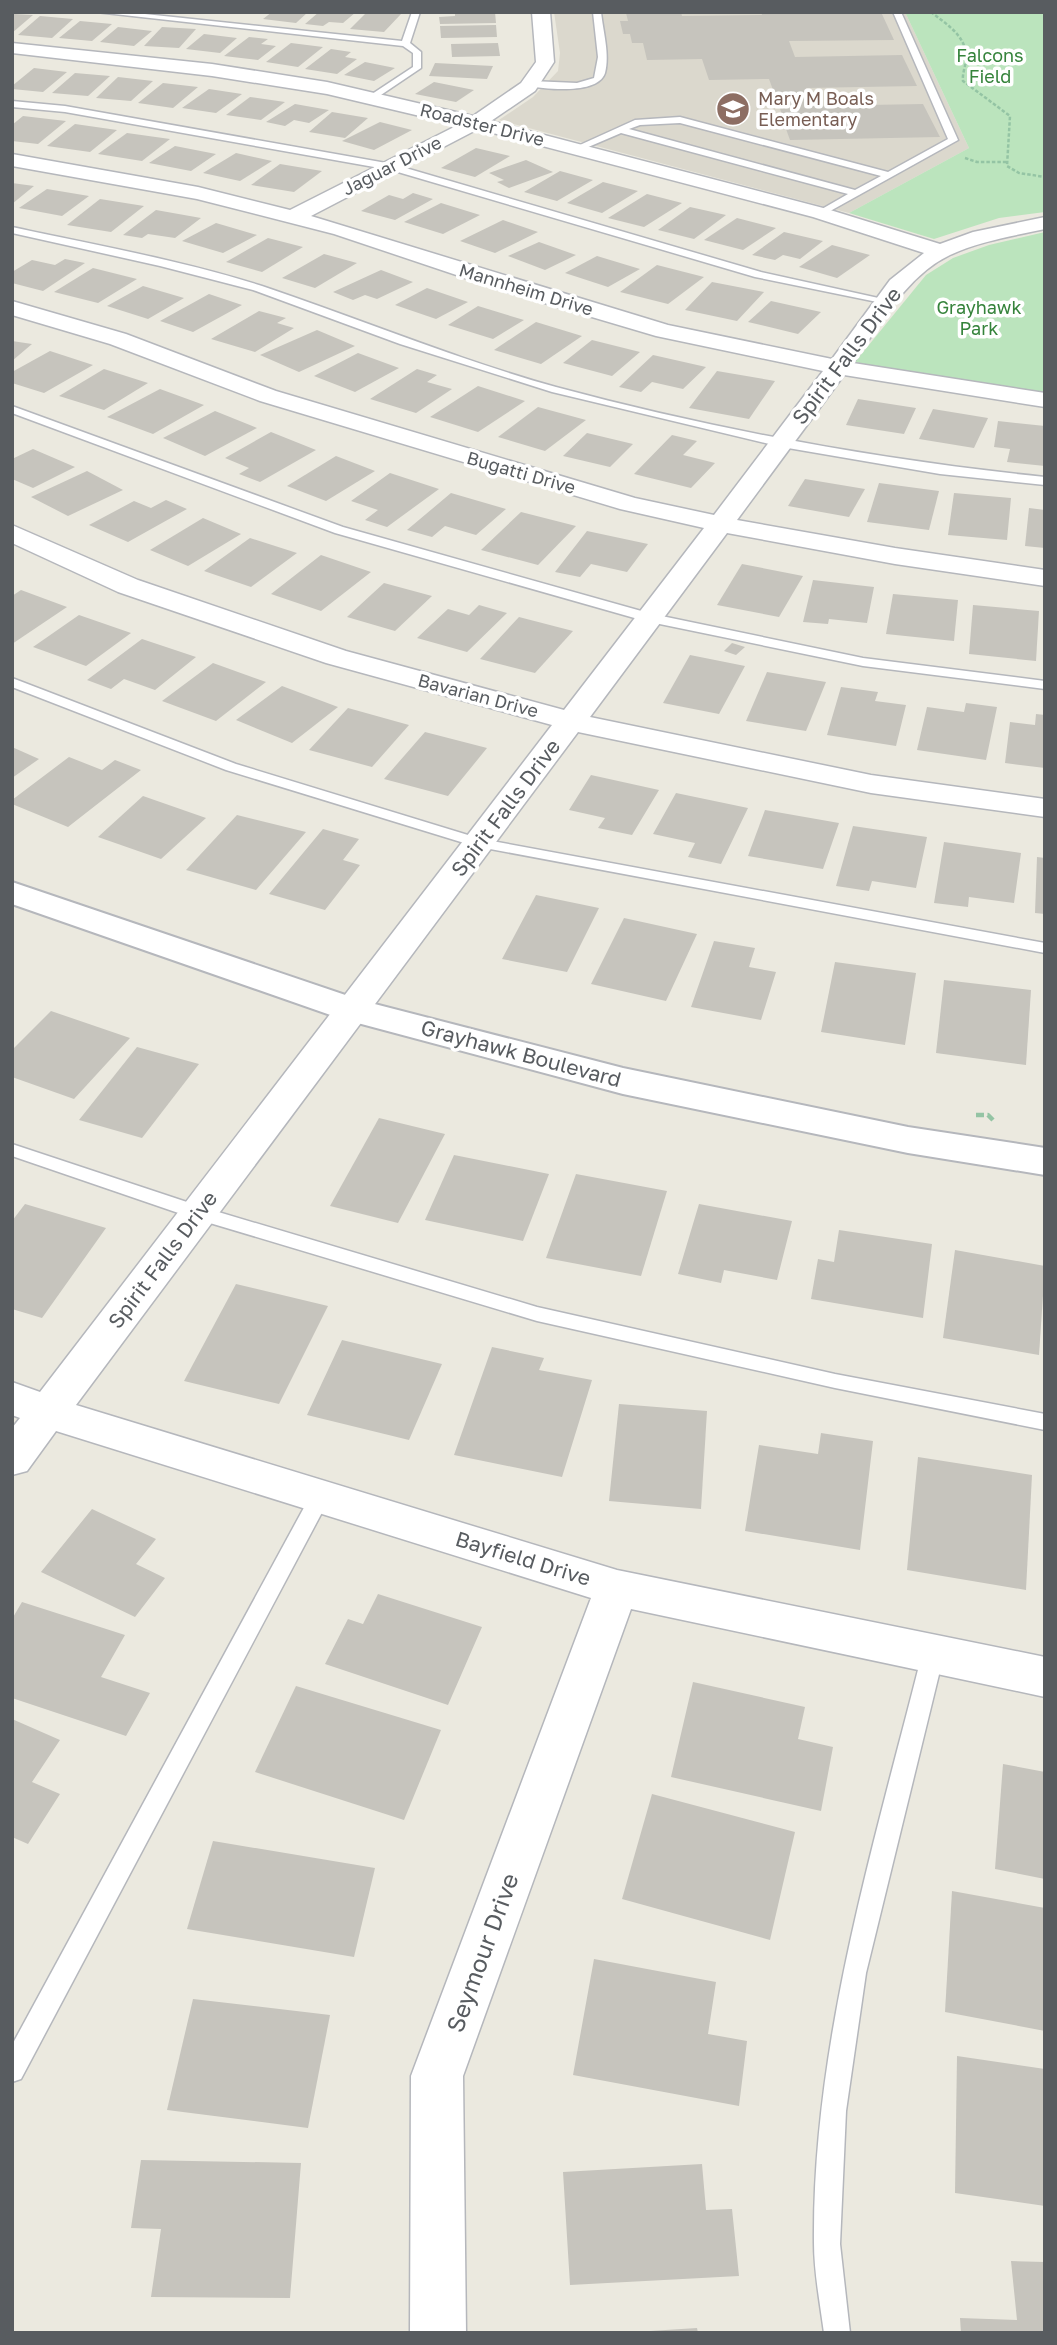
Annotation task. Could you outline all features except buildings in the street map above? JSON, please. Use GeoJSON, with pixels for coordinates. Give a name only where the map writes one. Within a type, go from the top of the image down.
{"type":"FeatureCollection","features":[{"type":"Feature","properties":{"kind":"street"},"geometry":{"type":"LineString","coordinates":[[531,83],[545,62],[541,12]]}},
{"type":"Feature","properties":{"kind":"street","name":"Roadster Drive"},"geometry":{"type":"LineString","coordinates":[[12,48],[212,70],[327,88],[476,123],[820,213],[941,251]]}},
{"type":"Feature","properties":{"kind":"street","name":"Jaguar Drive"},"geometry":{"type":"LineString","coordinates":[[293,217],[476,123],[531,83]]}},
{"type":"Feature","properties":{"kind":"street","name":"Mannheim Drive"},"geometry":{"type":"LineString","coordinates":[[12,160],[198,193],[293,217],[664,331],[837,366],[1045,400]]}},
{"type":"Feature","properties":{"kind":"street","name":"Spirit Falls Drive"},"geometry":{"type":"LineString","coordinates":[[12,1459],[30,1405],[199,1213],[782,443],[898,285],[941,251],[980,236],[1045,223]]}},
{"type":"Feature","properties":{"kind":"street","name":"Bugatti Drive"},"geometry":{"type":"LineString","coordinates":[[12,308],[118,339],[268,397],[629,504],[720,525],[895,556],[1045,578]]}},
{"type":"Feature","properties":{"kind":"street","name":"Bavarian Drive"},"geometry":{"type":"LineString","coordinates":[[12,533],[128,586],[336,657],[611,733],[871,784],[1045,808]]}},
{"type":"Feature","properties":{"kind":"street","name":"Grayhawk Boulevard"},"geometry":{"type":"LineString","coordinates":[[12,892],[65,914],[352,1010],[623,1081],[908,1140],[1045,1162]]}},
{"type":"Feature","properties":{"kind":"street","name":"Bayfield Drive"},"geometry":{"type":"LineString","coordinates":[[30,1405],[617,1588],[1045,1677]]}},
{"type":"Feature","properties":{"kind":"street","name":"Seymour Drive"},"geometry":{"type":"LineString","coordinates":[[438,2333],[437,2076],[617,1588]]}},
{"type":"Feature","properties":{"kind":"lane"},"geometry":{"type":"LineString","coordinates":[[100,12],[405,44],[417,52],[417,68],[372,98]]}},
{"type":"Feature","properties":{"kind":"lane"},"geometry":{"type":"LineString","coordinates":[[405,44],[416,12]]}},
{"type":"Feature","properties":{"kind":"lane"},"geometry":{"type":"LineString","coordinates":[[531,83],[581,87],[598,80],[602,73],[603,47],[597,12]]}},
{"type":"Feature","properties":{"kind":"lane"},"geometry":{"type":"LineString","coordinates":[[820,213],[951,140],[897,12]]}},
{"type":"Feature","properties":{"kind":"lane"},"geometry":{"type":"LineString","coordinates":[[12,104],[65,109],[392,167],[759,275],[887,300]]}},
{"type":"Feature","properties":{"kind":"lane"},"geometry":{"type":"LineString","coordinates":[[576,149],[649,119],[680,120],[890,175]]}},
{"type":"Feature","properties":{"kind":"lane"},"geometry":{"type":"LineString","coordinates":[[620,130],[857,193]]}},
{"type":"Feature","properties":{"kind":"lane"},"geometry":{"type":"LineString","coordinates":[[12,230],[161,263],[257,288],[404,342],[552,389],[782,443],[940,470],[1045,481]]}},
{"type":"Feature","properties":{"kind":"lane"},"geometry":{"type":"LineString","coordinates":[[12,409],[339,530],[650,618],[863,662],[1045,685]]}},
{"type":"Feature","properties":{"kind":"lane"},"geometry":{"type":"LineString","coordinates":[[12,682],[231,767],[479,843],[1045,948]]}},
{"type":"Feature","properties":{"kind":"lane"},"geometry":{"type":"LineString","coordinates":[[12,1150],[199,1213],[537,1314],[835,1381],[1045,1422]]}},
{"type":"Feature","properties":{"kind":"lane"},"geometry":{"type":"LineString","coordinates":[[12,2070],[320,1497]]}},
{"type":"Feature","properties":{"kind":"lane"},"geometry":{"type":"LineString","coordinates":[[837,2333],[827,2244],[834,2111],[854,1973],[933,1654]]}},
{"type":"Feature","properties":{"kind":"path"},"geometry":{"type":"LineString","coordinates":[[931,12],[951,27],[966,49],[963,80],[1010,116],[1006,162],[1019,173],[1045,177]]}},
{"type":"Feature","properties":{"kind":"path"},"geometry":{"type":"LineString","coordinates":[[951,140],[972,144],[963,157],[967,160],[1006,162]]}},
{"type":"Feature","properties":{"kind":"shaded area","name":"Mary M Boals Elementary"},"geometry":{"type":"Polygon","coordinates":[[[554,12],[905,12],[969,148],[849,213],[499,120],[533,97],[558,71],[560,53],[554,12]]]}},
{"type":"Feature","properties":{"kind":"green space","name":"Falcons Field"},"geometry":{"type":"Polygon","coordinates":[[[905,12],[1045,12],[1045,212],[999,218],[934,239],[849,213],[969,148],[905,12]]]}},
{"type":"Feature","properties":{"kind":"green space","name":"Grayhawk Park"},"geometry":{"type":"Polygon","coordinates":[[[1045,232],[1045,393],[961,383],[855,362],[926,275],[953,258],[989,245],[1045,232]]]}},
{"type":"Feature","properties":{"kind":"place","name":"Mary M Boals Elementary"},"geometry":{"type":"Point","coordinates":[733,109]}}]}
